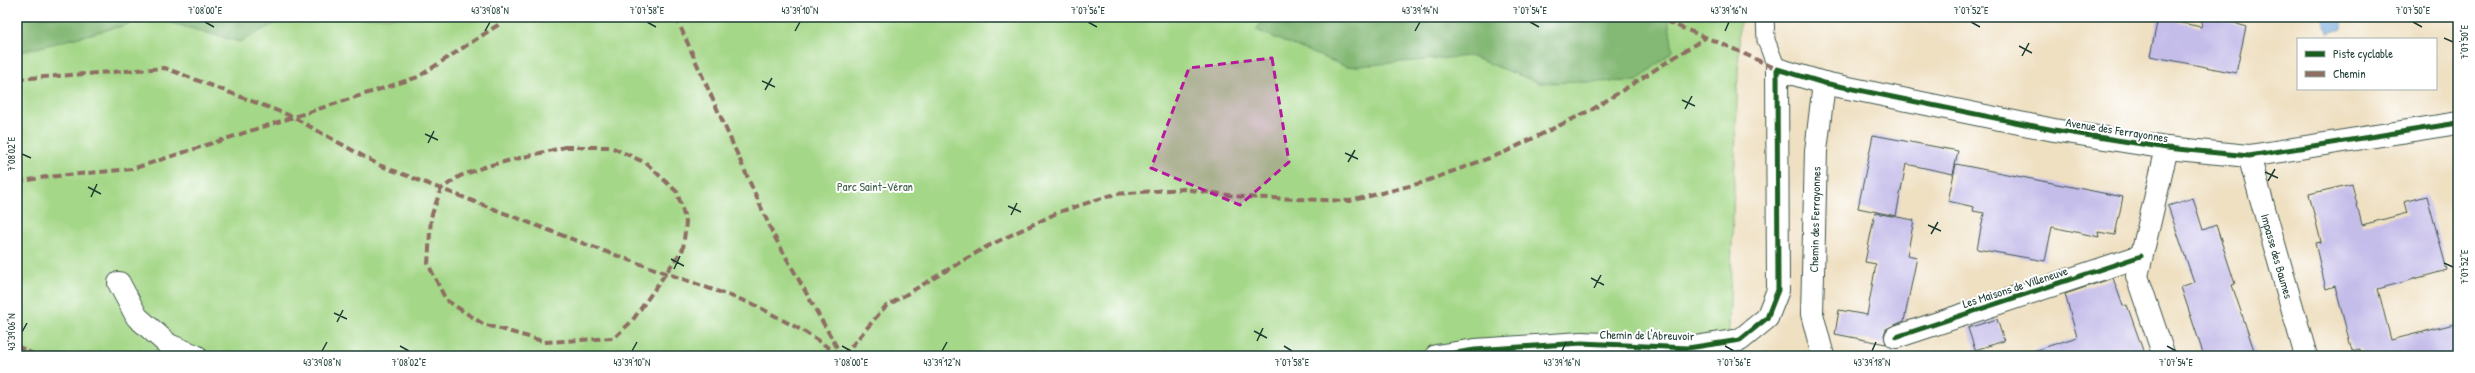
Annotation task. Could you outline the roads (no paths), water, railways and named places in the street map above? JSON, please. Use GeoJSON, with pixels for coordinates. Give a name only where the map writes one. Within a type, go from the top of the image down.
{"type":"FeatureCollection","features":[{"type":"Feature","properties":{"kind":"street","name":"Avenue des Ferrayonnes"},"geometry":{"type":"LineString","coordinates":[[1776,69],[1824,83],[2054,130],[2167,148],[2249,156],[2458,122]]}},
{"type":"Feature","properties":{"kind":"street","name":"Chemin de l'Abreuvoir"},"geometry":{"type":"LineString","coordinates":[[1436,356],[1475,350],[1582,343],[1688,348],[1740,340],[1767,318],[1778,290],[1776,69]]}},
{"type":"Feature","properties":{"kind":"street","name":"Chemin des Ferrayonnes"},"geometry":{"type":"LineString","coordinates":[[1823,356],[1812,314],[1816,151],[1824,83]]}},
{"type":"Feature","properties":{"kind":"street"},"geometry":{"type":"LineString","coordinates":[[2164,356],[2137,276],[2167,148]]}},
{"type":"Feature","properties":{"kind":"street","name":"Impasse des Baumes"},"geometry":{"type":"LineString","coordinates":[[2249,156],[2306,356]]}},
{"type":"Feature","properties":{"kind":"street","name":"Les Maisons de Villeneuve"},"geometry":{"type":"LineString","coordinates":[[1896,337],[2141,256]]}},
{"type":"Feature","properties":{"kind":"street"},"geometry":{"type":"LineString","coordinates":[[120,283],[137,317],[169,345],[196,356]]}},
{"type":"Feature","properties":{"kind":"lane"},"geometry":{"type":"LineString","coordinates":[[1765,17],[1766,40],[1776,69]]}},
{"type":"Feature","properties":{"kind":"water"},"geometry":{"type":"Polygon","coordinates":[[[2322,17],[2340,17],[2342,29],[2327,33],[2322,17]]]}},
{"type":"Feature","properties":{"kind":"park label","name":"Parc Saint-Véran"},"geometry":{"type":"Point","coordinates":[875,186]}}]}
